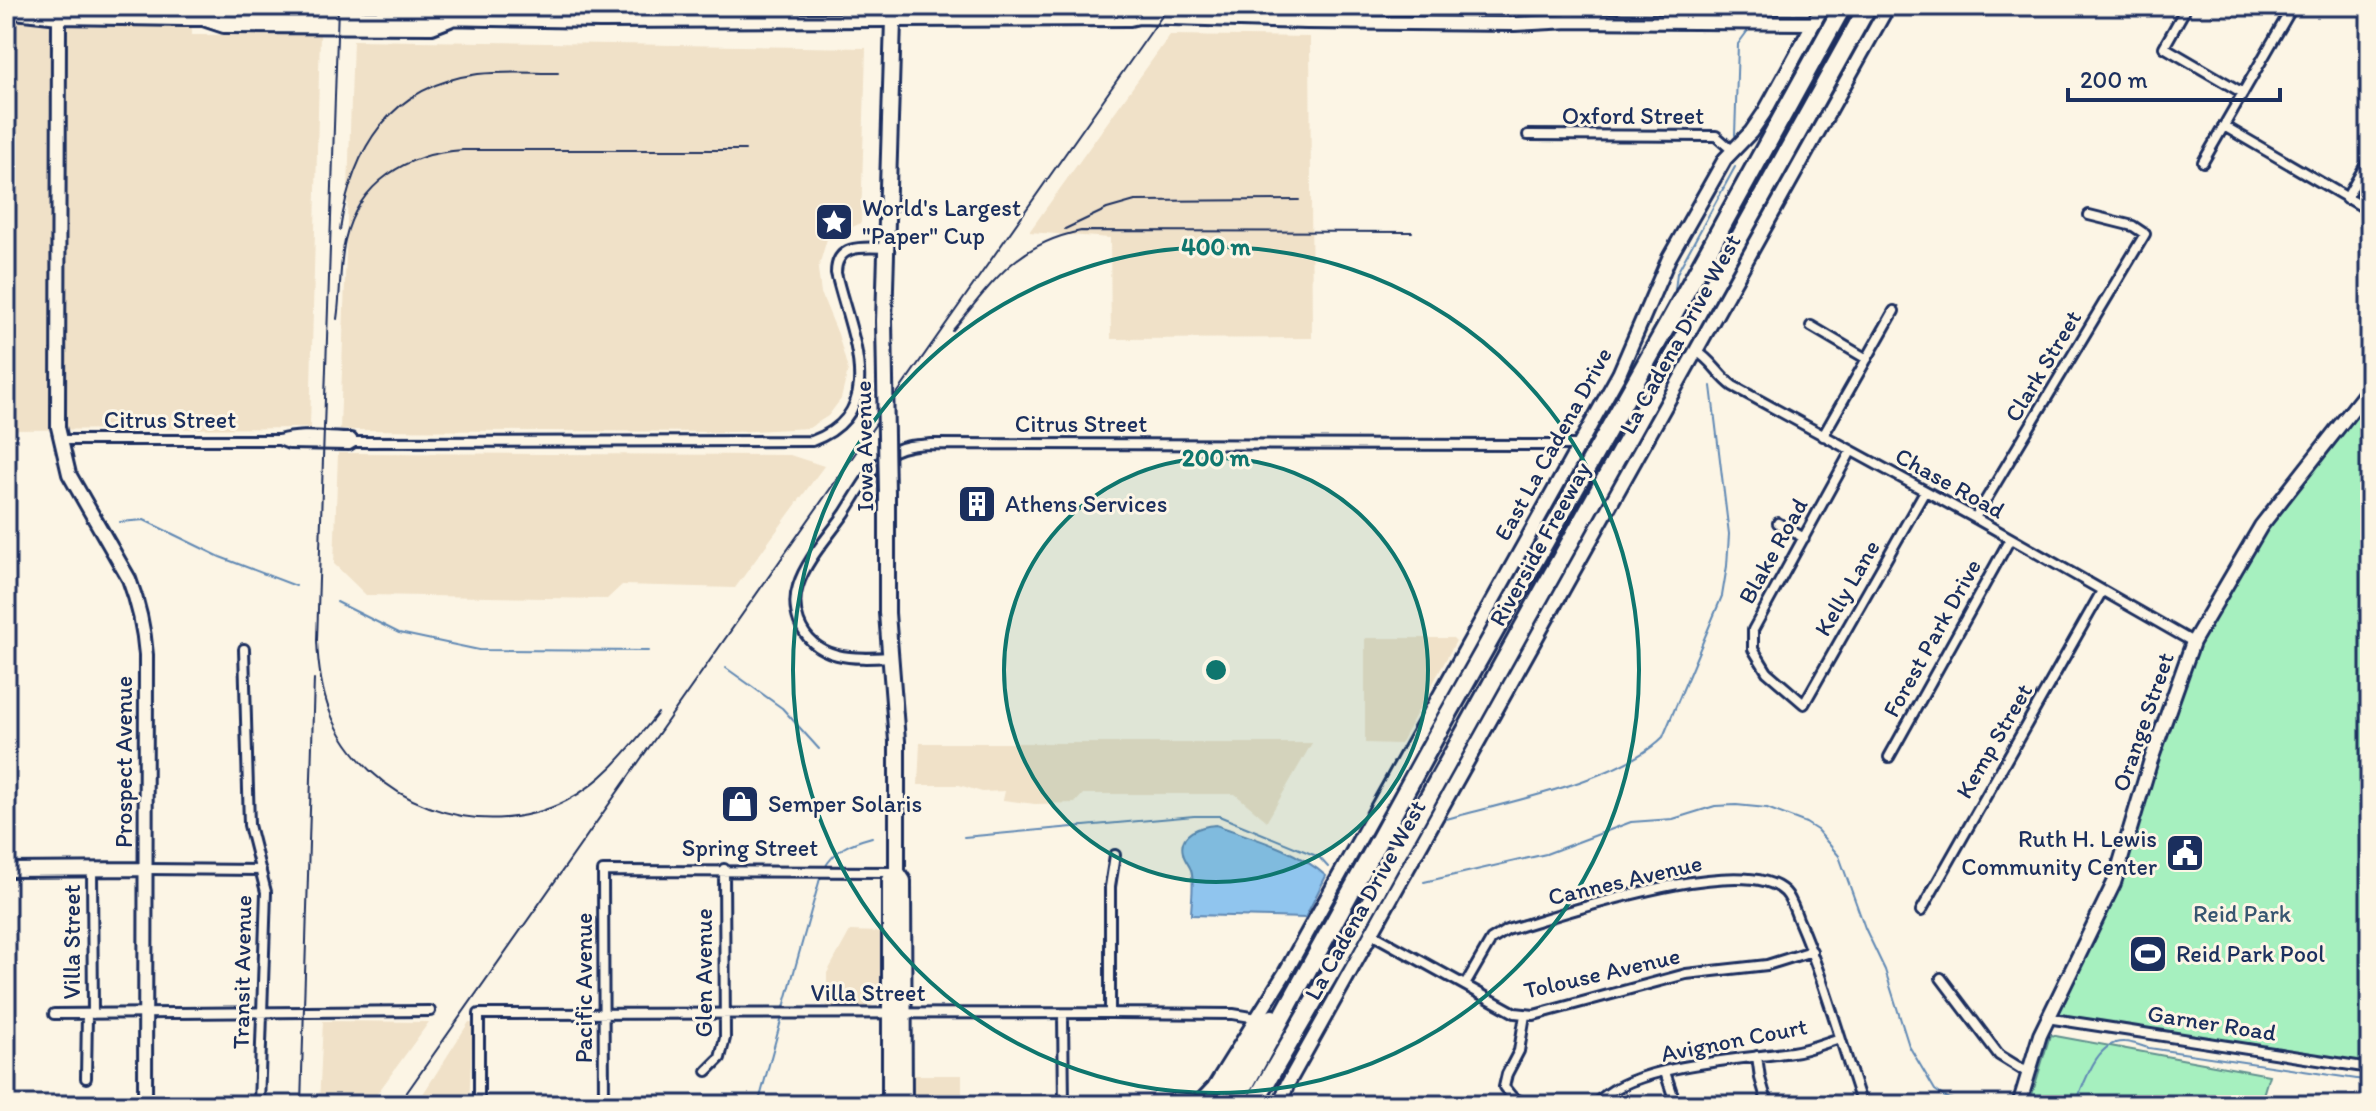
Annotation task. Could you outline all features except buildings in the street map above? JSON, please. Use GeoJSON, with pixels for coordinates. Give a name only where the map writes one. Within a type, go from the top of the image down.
{"type":"FeatureCollection","features":[{"type":"Feature","properties":{"kind":"highway","name":"Riverside Freeway"},"geometry":{"type":"LineString","coordinates":[[1234,1105],[1843,6]]}},
{"type":"Feature","properties":{"kind":"highway","name":"Riverside Freeway"},"geometry":{"type":"LineString","coordinates":[[1253,1105],[1339,958],[1868,6]]}},
{"type":"Feature","properties":{"kind":"highway"},"geometry":{"type":"LineString","coordinates":[[1215,1105],[1268,1024],[1299,968],[1321,948]]}},
{"type":"Feature","properties":{"kind":"highway"},"geometry":{"type":"LineString","coordinates":[[1266,1105],[1325,993],[1339,958]]}},
{"type":"Feature","properties":{"kind":"main road"},"geometry":{"type":"LineString","coordinates":[[884,6],[893,20]]}},
{"type":"Feature","properties":{"kind":"main road","name":"Iowa Avenue"},"geometry":{"type":"LineString","coordinates":[[890,1105],[903,881],[897,872],[897,741],[889,657],[884,321],[893,20],[901,6]]}},
{"type":"Feature","properties":{"kind":"main road","name":"Iowa Avenue"},"geometry":{"type":"LineString","coordinates":[[897,1013],[904,1105]]}},
{"type":"Feature","properties":{"kind":"street"},"geometry":{"type":"LineString","coordinates":[[1570,6],[1570,21]]}},
{"type":"Feature","properties":{"kind":"street","name":"East La Cadena Drive"},"geometry":{"type":"LineString","coordinates":[[1197,1105],[1214,1087],[1324,905],[1623,366],[1669,258],[1719,168],[1764,113],[1823,6]]}},
{"type":"Feature","properties":{"kind":"street","name":"La Cadena Drive West"},"geometry":{"type":"LineString","coordinates":[[1280,1105],[1287,1085],[1888,6]]}},
{"type":"Feature","properties":{"kind":"street"},"geometry":{"type":"LineString","coordinates":[[2187,6],[2164,47],[2243,93]]}},
{"type":"Feature","properties":{"kind":"street"},"geometry":{"type":"LineString","coordinates":[[2203,162],[2293,6]]}},
{"type":"Feature","properties":{"kind":"street"},"geometry":{"type":"LineString","coordinates":[[6,11],[59,17],[202,19],[223,14],[433,16],[453,19],[1167,17],[1188,20],[1502,24],[1570,21],[1813,23]]}},
{"type":"Feature","properties":{"kind":"street","name":"Prospect Avenue"},"geometry":{"type":"LineString","coordinates":[[59,17],[57,408],[60,440],[69,474],[129,579],[144,626],[145,1105]]}},
{"type":"Feature","properties":{"kind":"street"},"geometry":{"type":"LineString","coordinates":[[2224,126],[2370,211]]}},
{"type":"Feature","properties":{"kind":"street","name":"Oxford Street"},"geometry":{"type":"LineString","coordinates":[[1528,135],[1716,136],[1733,151]]}},
{"type":"Feature","properties":{"kind":"street"},"geometry":{"type":"LineString","coordinates":[[2346,199],[2370,157]]}},
{"type":"Feature","properties":{"kind":"street","name":"Clark Street"},"geometry":{"type":"LineString","coordinates":[[1975,518],[2145,234],[2133,226],[2089,215]]}},
{"type":"Feature","properties":{"kind":"street","name":"Citrus Street"},"geometry":{"type":"LineString","coordinates":[[60,440],[279,440],[289,437],[351,438],[354,442],[812,441],[828,433],[846,417],[855,403],[860,385],[860,362],[836,273],[838,259],[854,248],[885,248]]}},
{"type":"Feature","properties":{"kind":"street"},"geometry":{"type":"LineString","coordinates":[[1823,436],[1894,311]]}},
{"type":"Feature","properties":{"kind":"street"},"geometry":{"type":"LineString","coordinates":[[1811,326],[1867,359]]}},
{"type":"Feature","properties":{"kind":"street","name":"Chase Road"},"geometry":{"type":"LineString","coordinates":[[1696,351],[1711,360],[1721,377],[1733,386],[2193,642]]}},
{"type":"Feature","properties":{"kind":"street","name":"Orange Street"},"geometry":{"type":"LineString","coordinates":[[2019,1105],[2047,1018],[2114,883],[2150,763],[2193,642],[2261,526],[2370,387]]}},
{"type":"Feature","properties":{"kind":"street","name":"Citrus Street"},"geometry":{"type":"LineString","coordinates":[[889,657],[846,658],[823,650],[803,631],[795,601],[805,570],[876,468],[901,448],[931,444],[1579,445]]}},
{"type":"Feature","properties":{"kind":"street","name":"Blake Road"},"geometry":{"type":"LineString","coordinates":[[1804,704],[1767,672],[1753,649],[1753,630],[1851,451]]}},
{"type":"Feature","properties":{"kind":"street","name":"Kelly Lane"},"geometry":{"type":"LineString","coordinates":[[1804,704],[1925,491]]}},
{"type":"Feature","properties":{"kind":"street"},"geometry":{"type":"LineString","coordinates":[[1778,523],[1804,538]]}},
{"type":"Feature","properties":{"kind":"street","name":"Forest Park Drive"},"geometry":{"type":"LineString","coordinates":[[1889,757],[2010,539]]}},
{"type":"Feature","properties":{"kind":"street","name":"Kemp Street"},"geometry":{"type":"LineString","coordinates":[[1921,911],[2102,591]]}},
{"type":"Feature","properties":{"kind":"street","name":"Transit Avenue"},"geometry":{"type":"LineString","coordinates":[[244,649],[249,825],[266,892],[259,1105]]}},
{"type":"Feature","properties":{"kind":"street"},"geometry":{"type":"LineString","coordinates":[[1110,1013],[1110,887],[1115,855]]}},
{"type":"Feature","properties":{"kind":"street","name":"Spring Street"},"geometry":{"type":"LineString","coordinates":[[603,871],[724,869],[897,872]]}},
{"type":"Feature","properties":{"kind":"street","name":"Glen Avenue"},"geometry":{"type":"LineString","coordinates":[[707,1071],[724,1049],[724,869]]}},
{"type":"Feature","properties":{"kind":"street"},"geometry":{"type":"LineString","coordinates":[[6,870],[261,870]]}},
{"type":"Feature","properties":{"kind":"street","name":"Villa Street"},"geometry":{"type":"LineString","coordinates":[[86,1078],[92,870]]}},
{"type":"Feature","properties":{"kind":"street","name":"Pacific Avenue"},"geometry":{"type":"LineString","coordinates":[[603,871],[604,1105]]}},
{"type":"Feature","properties":{"kind":"street","name":"Cannes Avenue"},"geometry":{"type":"LineString","coordinates":[[1465,985],[1491,940],[1507,930],[1683,882],[1744,877],[1765,879],[1787,892],[1812,951],[1862,1105]]}},
{"type":"Feature","properties":{"kind":"street","name":"Tolouse Avenue"},"geometry":{"type":"LineString","coordinates":[[1372,934],[1515,1013],[1525,1015],[1699,972],[1780,963],[1812,951]]}},
{"type":"Feature","properties":{"kind":"street"},"geometry":{"type":"LineString","coordinates":[[1941,978],[1999,1055],[2028,1073]]}},
{"type":"Feature","properties":{"kind":"street","name":"Villa Street"},"geometry":{"type":"LineString","coordinates":[[54,1014],[430,1011]]}},
{"type":"Feature","properties":{"kind":"street","name":"Villa Street"},"geometry":{"type":"LineString","coordinates":[[479,1105],[479,1014],[1110,1013],[1233,1014],[1257,1018]]}},
{"type":"Feature","properties":{"kind":"street"},"geometry":{"type":"LineString","coordinates":[[1063,1014],[1064,1105]]}},
{"type":"Feature","properties":{"kind":"street"},"geometry":{"type":"LineString","coordinates":[[1525,1015],[1519,1051],[1504,1087],[1512,1097],[1527,1105]]}},
{"type":"Feature","properties":{"kind":"street","name":"Garner Road"},"geometry":{"type":"LineString","coordinates":[[2047,1018],[2370,1068]]}},
{"type":"Feature","properties":{"kind":"street","name":"Avignon Court"},"geometry":{"type":"LineString","coordinates":[[1595,1105],[1622,1084],[1665,1072],[1712,1061],[1793,1052],[1840,1038]]}},
{"type":"Feature","properties":{"kind":"street"},"geometry":{"type":"LineString","coordinates":[[1757,1056],[1768,1105]]}},
{"type":"Feature","properties":{"kind":"street"},"geometry":{"type":"LineString","coordinates":[[1665,1072],[1676,1105]]}},
{"type":"Feature","properties":{"kind":"shaded area"},"geometry":{"type":"Polygon","coordinates":[[[6,6],[191,6],[192,35],[320,34],[310,428],[6,430],[6,6]]]}},
{"type":"Feature","properties":{"kind":"shaded area"},"geometry":{"type":"Polygon","coordinates":[[[350,6],[869,6],[349,8],[350,6]]]}},
{"type":"Feature","properties":{"kind":"shaded area"},"geometry":{"type":"Polygon","coordinates":[[[1170,35],[1310,37],[1312,338],[1111,339],[1110,238],[1029,232],[1170,35]]]}},
{"type":"Feature","properties":{"kind":"shaded area"},"geometry":{"type":"Polygon","coordinates":[[[353,40],[866,48],[861,223],[827,239],[818,269],[821,293],[838,334],[848,370],[841,399],[828,416],[809,428],[733,432],[340,430],[353,40]]]}},
{"type":"Feature","properties":{"kind":"shaded area"},"geometry":{"type":"Polygon","coordinates":[[[338,453],[790,455],[824,466],[735,588],[622,585],[607,599],[366,595],[334,564],[338,453]]]}},
{"type":"Feature","properties":{"kind":"shaded area"},"geometry":{"type":"Polygon","coordinates":[[[1365,638],[1453,638],[1456,641],[1400,744],[1365,743],[1365,638]]]}},
{"type":"Feature","properties":{"kind":"shaded area"},"geometry":{"type":"Polygon","coordinates":[[[920,743],[1312,743],[1267,821],[1235,794],[1083,794],[1075,803],[1035,804],[1003,800],[1005,791],[982,792],[959,785],[918,785],[920,743]]]}},
{"type":"Feature","properties":{"kind":"shaded area"},"geometry":{"type":"Polygon","coordinates":[[[850,931],[880,932],[882,995],[870,1007],[827,1007],[827,973],[850,931]]]}},
{"type":"Feature","properties":{"kind":"shaded area"},"geometry":{"type":"Polygon","coordinates":[[[323,1021],[429,1022],[369,1105],[319,1105],[323,1021]]]}},
{"type":"Feature","properties":{"kind":"shaded area"},"geometry":{"type":"Polygon","coordinates":[[[469,1022],[473,1022],[469,1105],[416,1105],[469,1022]]]}},
{"type":"Feature","properties":{"kind":"shaded area"},"geometry":{"type":"Polygon","coordinates":[[[912,1075],[962,1075],[962,1105],[912,1105],[912,1075]]]}},
{"type":"Feature","properties":{"kind":"green space","name":"Reid Park"},"geometry":{"type":"Polygon","coordinates":[[[2370,390],[2370,1064],[2061,1018],[2056,1006],[2117,886],[2152,766],[2202,633],[2270,516],[2370,390]]]}},
{"type":"Feature","properties":{"kind":"green space"},"geometry":{"type":"Polygon","coordinates":[[[2050,1035],[2269,1075],[2260,1105],[2029,1105],[2050,1035]]]}},
{"type":"Feature","properties":{"kind":"water"},"geometry":{"type":"Polygon","coordinates":[[[1216,825],[1288,852],[1326,876],[1305,918],[1191,915],[1193,880],[1182,846],[1192,832],[1216,825]]]}},
{"type":"Feature","properties":{"kind":"waterway"},"geometry":{"type":"LineString","coordinates":[[1761,18],[1774,6]]}},
{"type":"Feature","properties":{"kind":"waterway"},"geometry":{"type":"LineString","coordinates":[[1735,135],[1738,44],[1749,29]]}},
{"type":"Feature","properties":{"kind":"waterway"},"geometry":{"type":"LineString","coordinates":[[1675,290],[1677,273],[1735,167]]}},
{"type":"Feature","properties":{"kind":"waterway"},"geometry":{"type":"LineString","coordinates":[[1442,820],[1590,778],[1643,753],[1663,737],[1722,596],[1727,566],[1729,534],[1711,386]]}},
{"type":"Feature","properties":{"kind":"waterway"},"geometry":{"type":"LineString","coordinates":[[120,522],[144,520],[220,557],[296,586]]}},
{"type":"Feature","properties":{"kind":"waterway"},"geometry":{"type":"LineString","coordinates":[[6,523],[7,535],[13,538]]}},
{"type":"Feature","properties":{"kind":"waterway"},"geometry":{"type":"LineString","coordinates":[[337,602],[399,633],[479,650],[648,651]]}},
{"type":"Feature","properties":{"kind":"waterway"},"geometry":{"type":"LineString","coordinates":[[726,668],[782,708],[819,749]]}},
{"type":"Feature","properties":{"kind":"waterway"},"geometry":{"type":"LineString","coordinates":[[1424,882],[1546,854],[1631,822],[1673,819],[1715,806],[1767,808],[1806,823],[1817,830],[1839,856],[1865,928],[1885,970],[1909,1046],[1935,1090],[1965,1105]]}},
{"type":"Feature","properties":{"kind":"waterway"},"geometry":{"type":"LineString","coordinates":[[964,837],[1219,816],[1319,857],[1328,867]]}},
{"type":"Feature","properties":{"kind":"waterway"},"geometry":{"type":"LineString","coordinates":[[824,869],[833,856],[844,848],[872,837]]}},
{"type":"Feature","properties":{"kind":"waterway"},"geometry":{"type":"LineString","coordinates":[[783,1011],[821,875]]}},
{"type":"Feature","properties":{"kind":"waterway"},"geometry":{"type":"LineString","coordinates":[[758,1105],[782,1017]]}},
{"type":"Feature","properties":{"kind":"waterway"},"geometry":{"type":"LineString","coordinates":[[2075,1105],[2092,1065],[2106,1048],[2124,1042],[2370,1081]]}},
{"type":"Feature","properties":{"kind":"railway"},"geometry":{"type":"LineString","coordinates":[[338,6],[317,640],[320,677],[330,712],[347,744],[370,770],[398,792],[429,807],[463,816],[498,818],[533,814],[580,793],[616,762],[658,713]]}},
{"type":"Feature","properties":{"kind":"railway"},"geometry":{"type":"LineString","coordinates":[[398,1105],[1169,6]]}},
{"type":"Feature","properties":{"kind":"railway"},"geometry":{"type":"LineString","coordinates":[[340,230],[354,173],[365,148],[398,107],[421,92],[447,81],[478,74],[558,73]]}},
{"type":"Feature","properties":{"kind":"railway"},"geometry":{"type":"LineString","coordinates":[[337,319],[345,240],[361,202],[388,175],[423,157],[463,150],[745,150]]}},
{"type":"Feature","properties":{"kind":"railway"},"geometry":{"type":"LineString","coordinates":[[1065,229],[1107,209],[1135,201],[1299,200]]}},
{"type":"Feature","properties":{"kind":"railway"},"geometry":{"type":"LineString","coordinates":[[952,331],[993,282],[1022,256],[1039,245],[1081,231],[1412,232]]}},
{"type":"Feature","properties":{"kind":"railway"},"geometry":{"type":"LineString","coordinates":[[301,1105],[314,679]]}},
{"type":"Feature","properties":{"kind":"place","name":"World's Largest \"Paper\" Cup"},"geometry":{"type":"Point","coordinates":[834,222]}},
{"type":"Feature","properties":{"kind":"place","name":"Athens Services"},"geometry":{"type":"Point","coordinates":[977,504]}},
{"type":"Feature","properties":{"kind":"place","name":"Semper Solaris"},"geometry":{"type":"Point","coordinates":[740,804]}},
{"type":"Feature","properties":{"kind":"place","name":"Ruth H. Lewis Community Center"},"geometry":{"type":"Point","coordinates":[2185,853]}},
{"type":"Feature","properties":{"kind":"place","name":"Reid Park Pool"},"geometry":{"type":"Point","coordinates":[2148,954]}}]}
